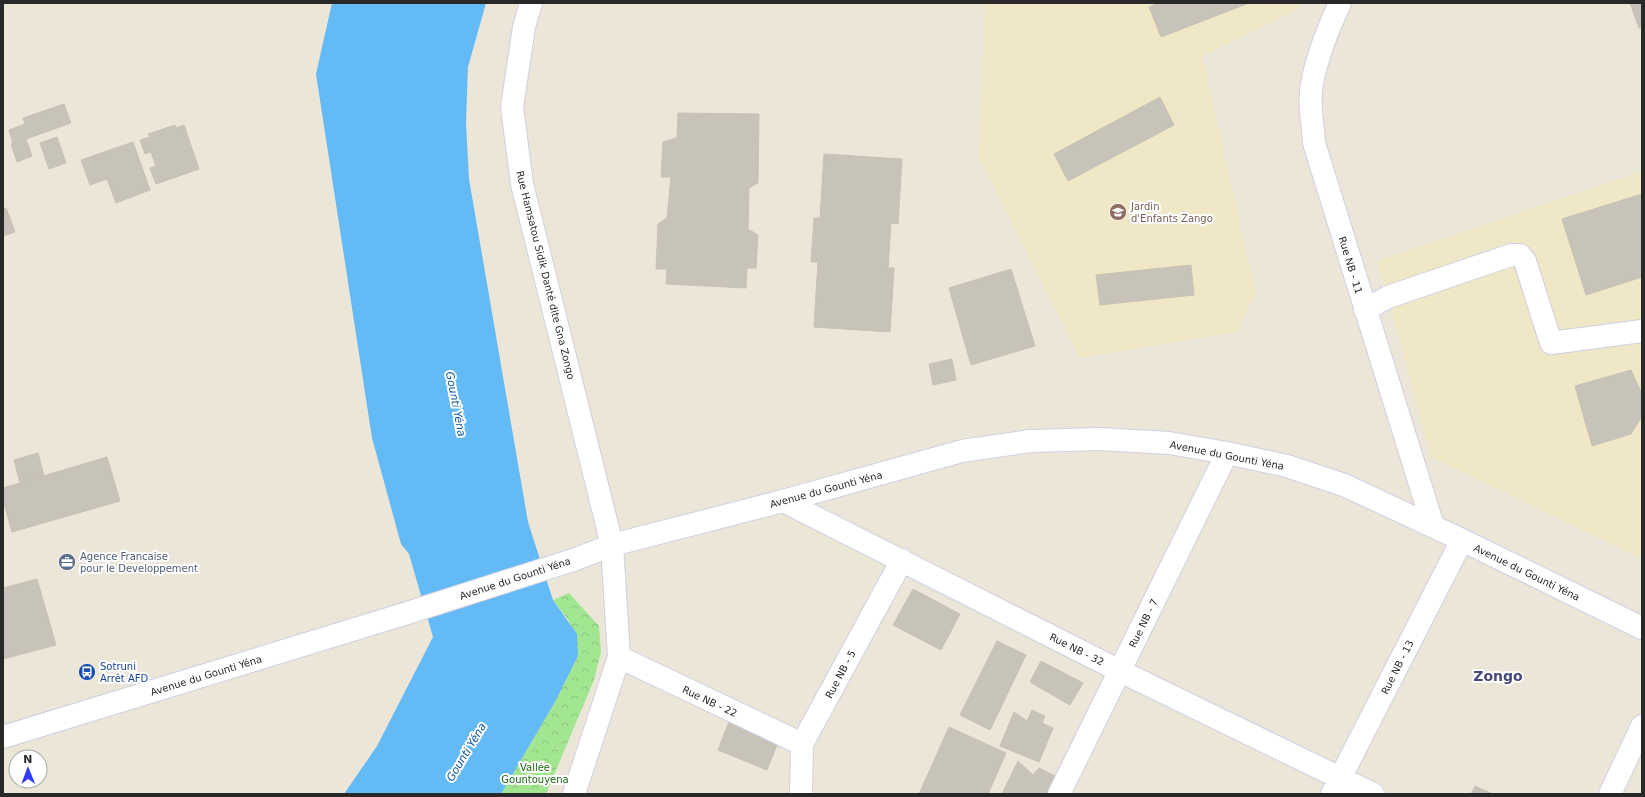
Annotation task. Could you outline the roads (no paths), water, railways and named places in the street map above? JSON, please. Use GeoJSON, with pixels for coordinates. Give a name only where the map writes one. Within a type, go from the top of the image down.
{"type":"FeatureCollection","features":[{"type":"Feature","properties":{"kind":"street","name":"Rue Hamsatou Sidik Danté dite Gna Zongo"},"geometry":{"type":"LineString","coordinates":[[531,3],[524,27],[512,107],[522,184],[612,545],[619,657]]}},
{"type":"Feature","properties":{"kind":"street","name":"Rue NB - 11"},"geometry":{"type":"LineString","coordinates":[[1340,3],[1329,27],[1311,85],[1311,111],[1314,143],[1433,526]]}},
{"type":"Feature","properties":{"kind":"street"},"geometry":{"type":"LineString","coordinates":[[1365,310],[1388,297],[1511,255],[1520,255],[1525,261],[1551,343],[1642,330]]}},
{"type":"Feature","properties":{"kind":"street","name":"Avenue du Gounti Yéna"},"geometry":{"type":"LineString","coordinates":[[3,737],[401,615],[576,559],[612,545],[962,451],[1030,441],[1100,439],[1169,443],[1227,452],[1287,466],[1344,485],[1433,526],[1642,628]]}},
{"type":"Feature","properties":{"kind":"street","name":"Rue NB - 7"},"geometry":{"type":"LineString","coordinates":[[1059,794],[1227,452]]}},
{"type":"Feature","properties":{"kind":"street","name":"Rue NB - 32"},"geometry":{"type":"LineString","coordinates":[[783,500],[1120,671],[1337,786],[1373,794]]}},
{"type":"Feature","properties":{"kind":"street","name":"Rue NB - 13"},"geometry":{"type":"LineString","coordinates":[[1337,786],[1462,540]]}},
{"type":"Feature","properties":{"kind":"street","name":"Rue NB - 5"},"geometry":{"type":"LineString","coordinates":[[801,794],[802,744],[902,560]]}},
{"type":"Feature","properties":{"kind":"street"},"geometry":{"type":"LineString","coordinates":[[574,794],[619,657]]}},
{"type":"Feature","properties":{"kind":"street","name":"Rue NB - 22"},"geometry":{"type":"LineString","coordinates":[[619,657],[802,744]]}},
{"type":"Feature","properties":{"kind":"street"},"geometry":{"type":"LineString","coordinates":[[1610,794],[1642,726]]}},
{"type":"Feature","properties":{"kind":"water","name":"Gounti Yéna"},"geometry":{"type":"Polygon","coordinates":[[[332,3],[486,3],[468,67],[466,123],[469,179],[528,522],[553,600],[577,634],[578,656],[555,702],[501,794],[344,794],[377,746],[433,637],[409,554],[401,544],[372,438],[316,74],[332,3]]]}},
{"type":"Feature","properties":{"kind":"place","name":"Jardin d'Enfants Zango"},"geometry":{"type":"Point","coordinates":[1118,212]}},
{"type":"Feature","properties":{"kind":"place","name":"Agence Francaise pour le Developpement"},"geometry":{"type":"Point","coordinates":[67,562]}},
{"type":"Feature","properties":{"kind":"place","name":"Sotruni Arrêt AFD"},"geometry":{"type":"Point","coordinates":[87,672]}},
{"type":"Feature","properties":{"kind":"district","name":"Zongo"},"geometry":{"type":"Point","coordinates":[1498,676]}},
{"type":"Feature","properties":{"kind":"park label","name":"Vallée Gountouyena"},"geometry":{"type":"Point","coordinates":[535,772]}}]}
